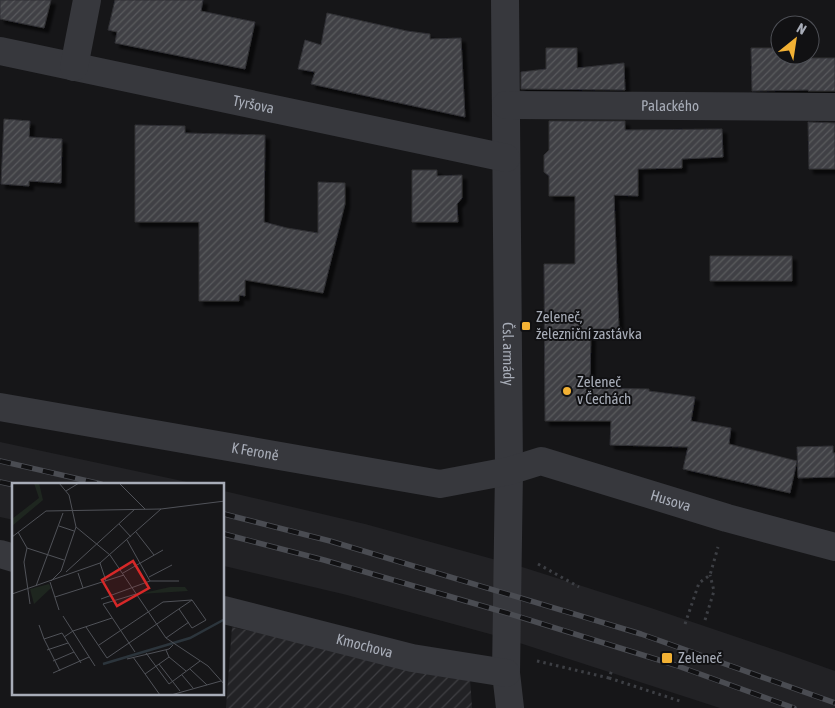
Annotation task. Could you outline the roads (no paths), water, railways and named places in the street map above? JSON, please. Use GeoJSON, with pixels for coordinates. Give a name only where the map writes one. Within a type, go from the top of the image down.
{"type":"FeatureCollection","features":[{"type":"Feature","properties":{"kind":"street"},"geometry":{"type":"LineString","coordinates":[[74,67],[87,0]]}},
{"type":"Feature","properties":{"kind":"street","name":"Čsl. armády"},"geometry":{"type":"LineString","coordinates":[[505,0],[509,471],[506,673],[510,708]]}},
{"type":"Feature","properties":{"kind":"street","name":"Tyršova"},"geometry":{"type":"LineString","coordinates":[[0,51],[506,158]]}},
{"type":"Feature","properties":{"kind":"street","name":"Palackého"},"geometry":{"type":"LineString","coordinates":[[506,105],[835,108]]}},
{"type":"Feature","properties":{"kind":"street","name":"K Feroně"},"geometry":{"type":"LineString","coordinates":[[0,407],[440,484],[509,471]]}},
{"type":"Feature","properties":{"kind":"street","name":"Husova"},"geometry":{"type":"LineString","coordinates":[[509,471],[541,461],[727,518],[835,547]]}},
{"type":"Feature","properties":{"kind":"street","name":"Kmochova"},"geometry":{"type":"LineString","coordinates":[[225,610],[412,658],[506,673]]}},
{"type":"Feature","properties":{"kind":"railway"},"geometry":{"type":"LineString","coordinates":[[0,461],[97,483]]}},
{"type":"Feature","properties":{"kind":"railway"},"geometry":{"type":"LineString","coordinates":[[0,482],[12,485]]}},
{"type":"Feature","properties":{"kind":"railway"},"geometry":{"type":"LineString","coordinates":[[225,514],[330,541],[641,634],[835,703]]}},
{"type":"Feature","properties":{"kind":"railway"},"geometry":{"type":"LineString","coordinates":[[225,534],[324,560],[507,613],[675,665],[794,708]]}},
{"type":"Feature","properties":{"kind":"place","name":"Zeleneč, železniční zastávka"},"geometry":{"type":"Point","coordinates":[526,326]}},
{"type":"Feature","properties":{"kind":"place","name":"Zeleneč v Čechách"},"geometry":{"type":"Point","coordinates":[567,391]}},
{"type":"Feature","properties":{"kind":"place","name":"Zeleneč"},"geometry":{"type":"Point","coordinates":[667,658]}}]}
